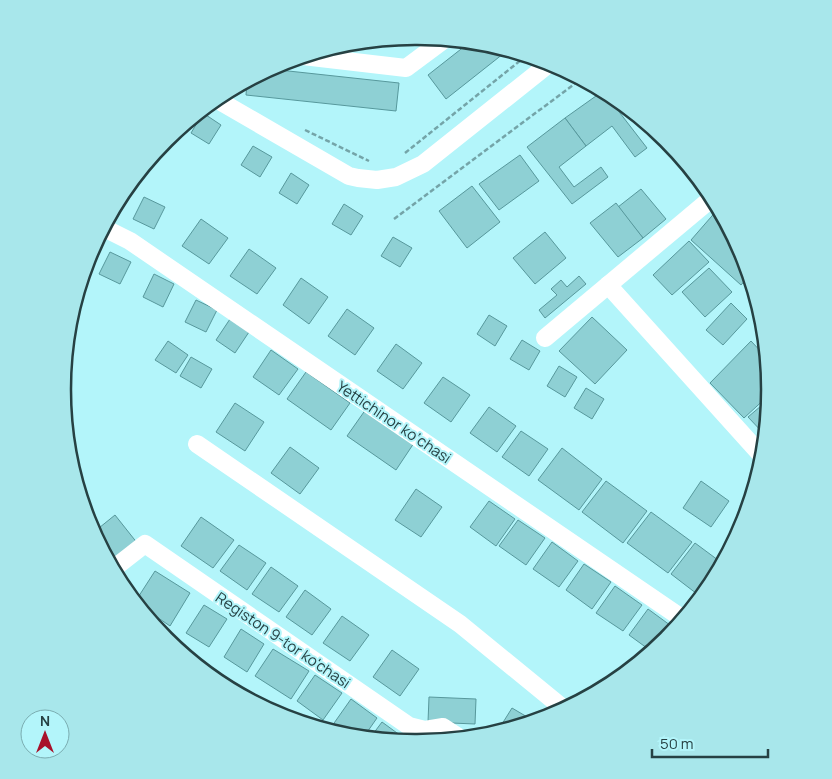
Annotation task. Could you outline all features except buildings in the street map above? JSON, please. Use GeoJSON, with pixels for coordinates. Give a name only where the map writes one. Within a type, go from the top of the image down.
{"type":"FeatureCollection","features":[{"type":"Feature","properties":{"kind":"street"},"geometry":{"type":"LineString","coordinates":[[322,58],[406,68],[436,46]]}},
{"type":"Feature","properties":{"kind":"street"},"geometry":{"type":"LineString","coordinates":[[224,104],[349,176],[377,180],[405,174],[423,164],[543,69]]}},
{"type":"Feature","properties":{"kind":"street"},"geometry":{"type":"LineString","coordinates":[[545,338],[705,203]]}},
{"type":"Feature","properties":{"kind":"street","name":"Yettichinor ko‘chasi"},"geometry":{"type":"LineString","coordinates":[[110,231],[130,241],[677,615]]}},
{"type":"Feature","properties":{"kind":"street"},"geometry":{"type":"LineString","coordinates":[[608,285],[755,449]]}},
{"type":"Feature","properties":{"kind":"street"},"geometry":{"type":"LineString","coordinates":[[198,444],[460,624],[557,703]]}},
{"type":"Feature","properties":{"kind":"street","name":"Registon 9-tor ko'chasi"},"geometry":{"type":"LineString","coordinates":[[119,564],[144,544],[409,726],[435,733]]}},
{"type":"Feature","properties":{"kind":"path"},"geometry":{"type":"LineString","coordinates":[[400,156],[520,61]]}},
{"type":"Feature","properties":{"kind":"path"},"geometry":{"type":"LineString","coordinates":[[394,219],[574,84]]}},
{"type":"Feature","properties":{"kind":"path"},"geometry":{"type":"LineString","coordinates":[[304,129],[373,163]]}}]}
